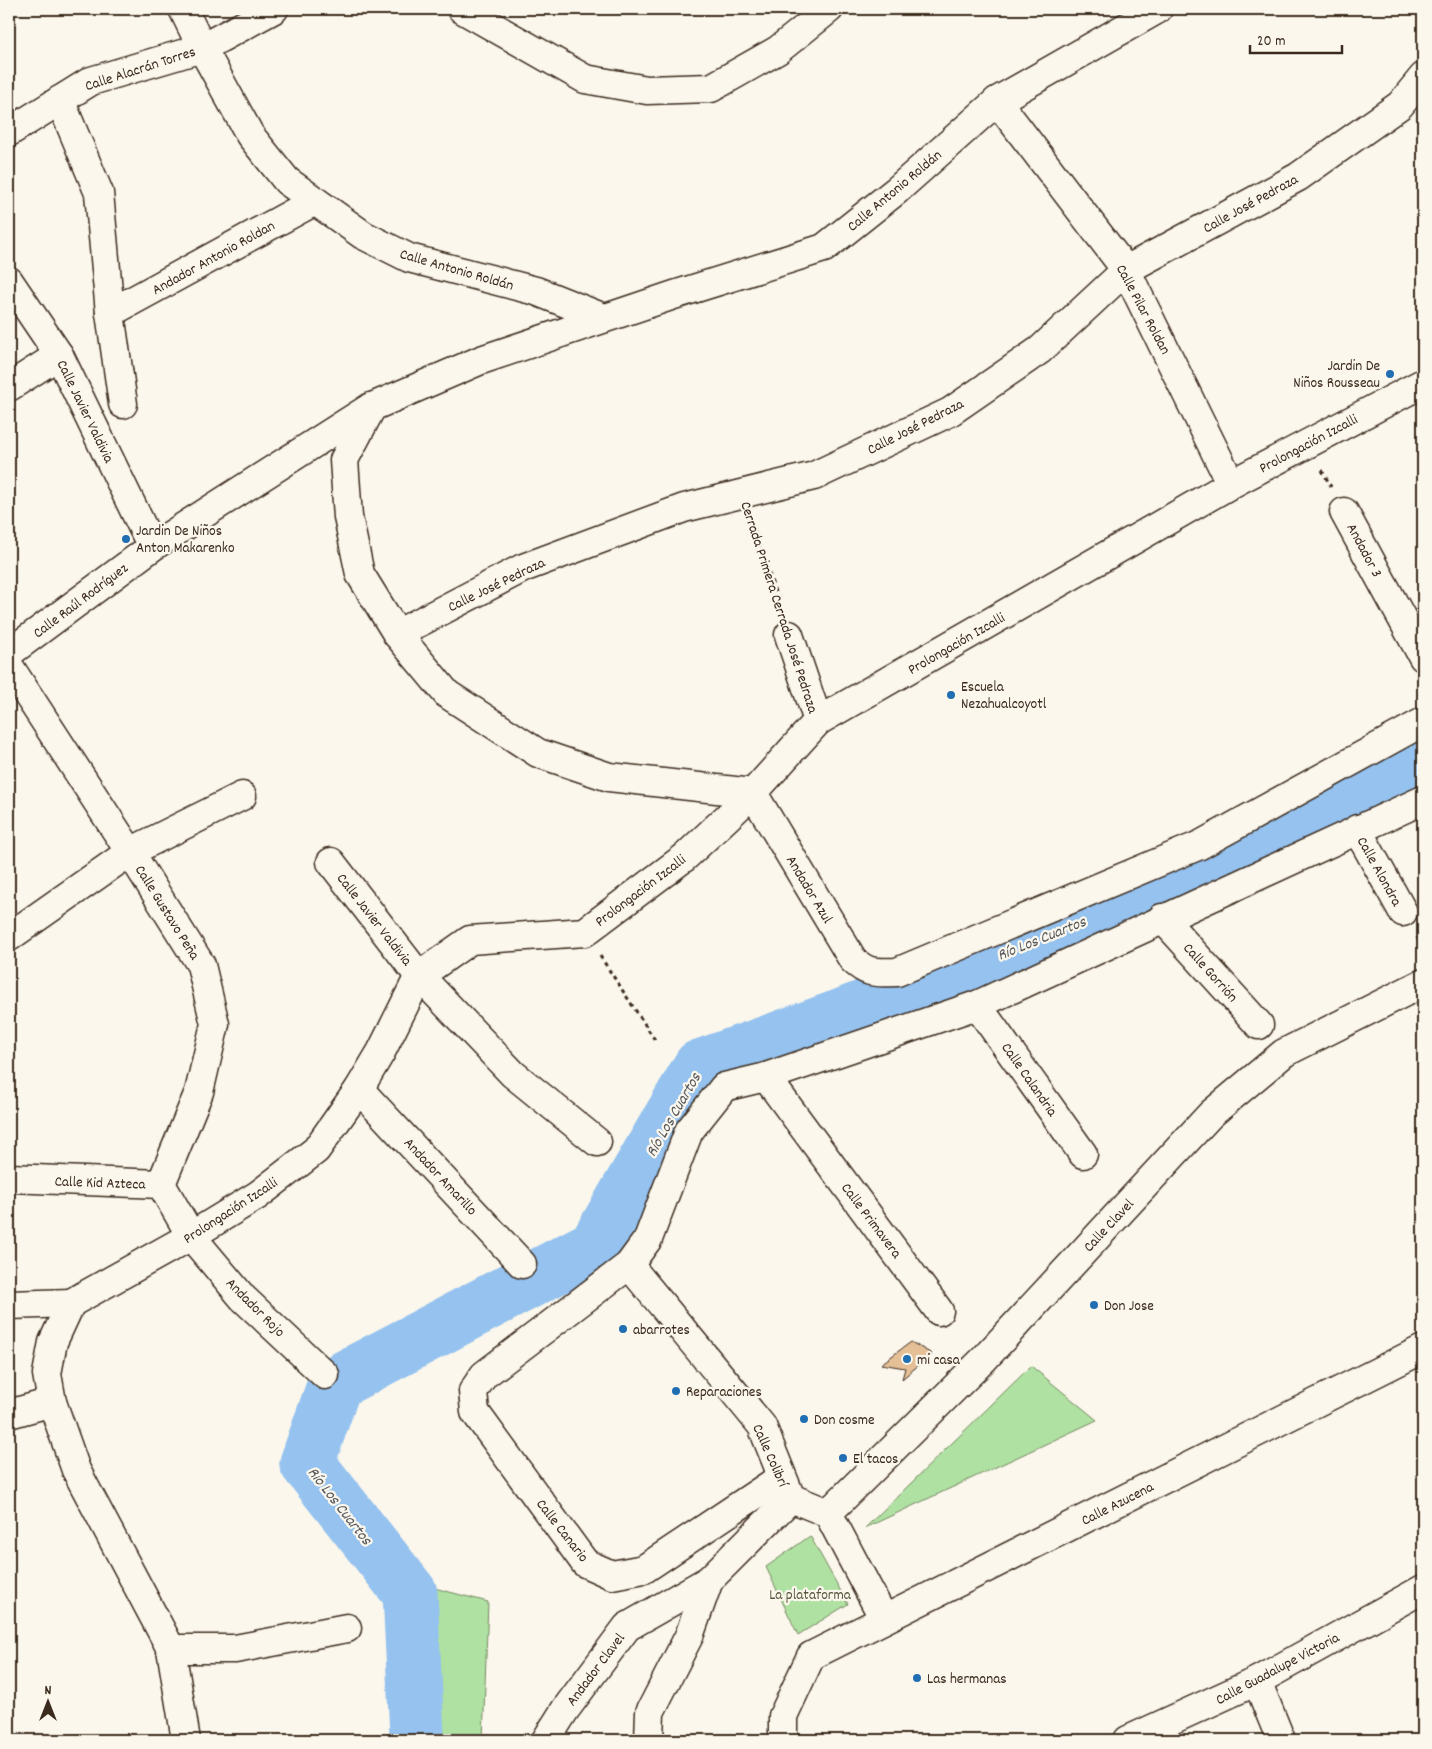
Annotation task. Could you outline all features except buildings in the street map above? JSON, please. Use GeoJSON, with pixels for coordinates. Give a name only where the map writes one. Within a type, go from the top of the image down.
{"type":"FeatureCollection","features":[{"type":"Feature","properties":{"kind":"street","name":"Calle Antonio Roldán"},"geometry":{"type":"LineString","coordinates":[[183,9],[202,48],[250,135],[287,180],[315,201],[363,235],[409,258],[536,291],[604,318]]}},
{"type":"Feature","properties":{"kind":"street","name":"Calle Alacrán Torres"},"geometry":{"type":"LineString","coordinates":[[9,132],[91,81],[202,48],[274,9]]}},
{"type":"Feature","properties":{"kind":"street"},"geometry":{"type":"LineString","coordinates":[[462,9],[585,79],[647,90],[711,88],[778,50],[829,9]]}},
{"type":"Feature","properties":{"kind":"street","name":"Calle Antonio Roldán"},"geometry":{"type":"LineString","coordinates":[[152,547],[372,407],[480,360],[604,318],[824,248],[897,190],[997,101],[1158,9]]}},
{"type":"Feature","properties":{"kind":"street","name":"Calle José Pedraza"},"geometry":{"type":"LineString","coordinates":[[397,634],[523,568],[684,508],[814,476],[950,412],[1040,350],[1126,270],[1298,177],[1400,105],[1423,77]]}},
{"type":"Feature","properties":{"kind":"street"},"geometry":{"type":"LineString","coordinates":[[60,100],[99,193],[110,312],[123,404]]}},
{"type":"Feature","properties":{"kind":"street","name":"Calle Pilar Roldan"},"geometry":{"type":"LineString","coordinates":[[997,101],[1126,270],[1231,484]]}},
{"type":"Feature","properties":{"kind":"street","name":"Andador Antonio Roldan"},"geometry":{"type":"LineString","coordinates":[[110,312],[315,201]]}},
{"type":"Feature","properties":{"kind":"street","name":"Calle Javier Valdivia"},"geometry":{"type":"LineString","coordinates":[[9,281],[59,356],[152,547]]}},
{"type":"Feature","properties":{"kind":"street"},"geometry":{"type":"LineString","coordinates":[[9,387],[59,356]]}},
{"type":"Feature","properties":{"kind":"street","name":"Prolongación Izcalli"},"geometry":{"type":"LineString","coordinates":[[71,1304],[258,1196],[316,1150],[359,1089],[381,1052],[419,976],[470,940],[585,932],[685,857],[753,793],[818,721],[1231,484],[1423,383]]}},
{"type":"Feature","properties":{"kind":"street"},"geometry":{"type":"LineString","coordinates":[[372,407],[344,460],[348,517],[360,574],[397,634],[447,694],[538,754],[609,777],[753,793]]}},
{"type":"Feature","properties":{"kind":"street","name":"Andador 3"},"geometry":{"type":"LineString","coordinates":[[1344,512],[1423,657]]}},
{"type":"Feature","properties":{"kind":"street","name":"Calle Raúl Rodríguez"},"geometry":{"type":"LineString","coordinates":[[9,653],[152,547]]}},
{"type":"Feature","properties":{"kind":"street","name":"Cerrada Primera Cerrada José Pedraza"},"geometry":{"type":"LineString","coordinates":[[789,635],[818,721]]}},
{"type":"Feature","properties":{"kind":"street","name":"Calle Gustavo Peña"},"geometry":{"type":"LineString","coordinates":[[9,666],[202,965],[215,1024],[199,1092],[161,1184]]}},
{"type":"Feature","properties":{"kind":"street","name":"Andador Azul"},"geometry":{"type":"LineString","coordinates":[[753,793],[853,960],[864,969],[878,972],[897,972],[1200,845],[1423,722]]}},
{"type":"Feature","properties":{"kind":"street"},"geometry":{"type":"LineString","coordinates":[[9,937],[130,852],[242,796]]}},
{"type":"Feature","properties":{"kind":"street"},"geometry":{"type":"LineString","coordinates":[[629,1265],[648,1240],[689,1130],[724,1087],[766,1077],[977,1005],[1162,918],[1423,800]]}},
{"type":"Feature","properties":{"kind":"street","name":"Calle Alondra"},"geometry":{"type":"LineString","coordinates":[[1357,829],[1403,912]]}},
{"type":"Feature","properties":{"kind":"street","name":"Calle Javier Valdivia"},"geometry":{"type":"LineString","coordinates":[[331,862],[419,976],[513,1074],[596,1142]]}},
{"type":"Feature","properties":{"kind":"street","name":"Calle Gorrión"},"geometry":{"type":"LineString","coordinates":[[1162,918],[1260,1025]]}},
{"type":"Feature","properties":{"kind":"street","name":"Calle Clavel"},"geometry":{"type":"LineString","coordinates":[[828,1513],[984,1359],[1211,1114],[1284,1053],[1423,983]]}},
{"type":"Feature","properties":{"kind":"street","name":"Calle Calandria"},"geometry":{"type":"LineString","coordinates":[[977,1005],[1083,1154]]}},
{"type":"Feature","properties":{"kind":"street","name":"Calle Primavera"},"geometry":{"type":"LineString","coordinates":[[766,1077],[939,1311]]}},
{"type":"Feature","properties":{"kind":"street","name":"Andador Amarillo"},"geometry":{"type":"LineString","coordinates":[[359,1089],[522,1264]]}},
{"type":"Feature","properties":{"kind":"street","name":"Calle Kid Azteca"},"geometry":{"type":"LineString","coordinates":[[9,1178],[161,1184],[191,1236]]}},
{"type":"Feature","properties":{"kind":"street","name":"Andador Rojo"},"geometry":{"type":"LineString","coordinates":[[191,1236],[243,1298],[325,1374]]}},
{"type":"Feature","properties":{"kind":"street","name":"Calle Colibrí"},"geometry":{"type":"LineString","coordinates":[[629,1265],[762,1426],[786,1488],[828,1513]]}},
{"type":"Feature","properties":{"kind":"street","name":"Calle Canario"},"geometry":{"type":"LineString","coordinates":[[629,1265],[484,1375],[473,1391],[475,1412],[585,1563],[612,1575],[644,1570],[786,1488]]}},
{"type":"Feature","properties":{"kind":"street"},"geometry":{"type":"LineString","coordinates":[[9,1305],[71,1304],[53,1342],[47,1374],[52,1402],[76,1470],[171,1649],[186,1740]]}},
{"type":"Feature","properties":{"kind":"street","name":"Calle Azucena"},"geometry":{"type":"LineString","coordinates":[[783,1740],[783,1716],[810,1656],[1423,1349]]}},
{"type":"Feature","properties":{"kind":"street"},"geometry":{"type":"LineString","coordinates":[[9,1414],[52,1402]]}},
{"type":"Feature","properties":{"kind":"street","name":"Andador Clavel"},"geometry":{"type":"LineString","coordinates":[[546,1740],[565,1710],[627,1627],[709,1580],[786,1488]]}},
{"type":"Feature","properties":{"kind":"street"},"geometry":{"type":"LineString","coordinates":[[828,1513],[884,1619]]}},
{"type":"Feature","properties":{"kind":"street","name":"Andador Clavel"},"geometry":{"type":"LineString","coordinates":[[649,1740],[650,1712],[689,1636],[709,1580]]}},
{"type":"Feature","properties":{"kind":"street","name":"Calle Guadalupe Victoria"},"geometry":{"type":"LineString","coordinates":[[1128,1740],[1256,1682],[1423,1589]]}},
{"type":"Feature","properties":{"kind":"street"},"geometry":{"type":"LineString","coordinates":[[171,1649],[235,1649],[347,1628]]}},
{"type":"Feature","properties":{"kind":"street"},"geometry":{"type":"LineString","coordinates":[[1256,1682],[1281,1740]]}},
{"type":"Feature","properties":{"kind":"path","name":"Andador 3"},"geometry":{"type":"LineString","coordinates":[[1306,443],[1344,512]]}},
{"type":"Feature","properties":{"kind":"path","name":"Cerrada Primera Cerrada José Pedraza"},"geometry":{"type":"LineString","coordinates":[[743,494],[789,635]]}},
{"type":"Feature","properties":{"kind":"path"},"geometry":{"type":"LineString","coordinates":[[607,966],[655,1040]]}},
{"type":"Feature","properties":{"kind":"green space"},"geometry":{"type":"Polygon","coordinates":[[[1031,1366],[1097,1420],[865,1528],[1031,1366]]]}},
{"type":"Feature","properties":{"kind":"green space","name":"La plataforma"},"geometry":{"type":"Polygon","coordinates":[[[810,1536],[848,1604],[798,1635],[766,1567],[810,1536]]]}},
{"type":"Feature","properties":{"kind":"green space"},"geometry":{"type":"Polygon","coordinates":[[[419,1584],[488,1602],[483,1740],[428,1740],[431,1722],[431,1656],[419,1584]]]}},
{"type":"Feature","properties":{"kind":"waterway","name":"Río Los Cuartos"},"geometry":{"type":"LineString","coordinates":[[416,1740],[410,1593],[307,1463],[335,1383],[596,1246],[700,1067],[837,1018],[1136,899],[1423,752]]}},
{"type":"Feature","properties":{"kind":"place","name":"Jardin De Niños Rousseau"},"geometry":{"type":"Point","coordinates":[1390,374]}},
{"type":"Feature","properties":{"kind":"place","name":"Jardin De Niños Anton Makarenko"},"geometry":{"type":"Point","coordinates":[126,539]}},
{"type":"Feature","properties":{"kind":"place","name":"Escuela Nezahualcoyotl"},"geometry":{"type":"Point","coordinates":[951,695]}},
{"type":"Feature","properties":{"kind":"place","name":"Don Jose"},"geometry":{"type":"Point","coordinates":[1094,1305]}},
{"type":"Feature","properties":{"kind":"place","name":"abarrotes"},"geometry":{"type":"Point","coordinates":[623,1329]}},
{"type":"Feature","properties":{"kind":"place","name":"mi casa"},"geometry":{"type":"Point","coordinates":[907,1359]}},
{"type":"Feature","properties":{"kind":"place","name":"Reparaciones"},"geometry":{"type":"Point","coordinates":[676,1391]}},
{"type":"Feature","properties":{"kind":"place","name":"Don cosme"},"geometry":{"type":"Point","coordinates":[804,1419]}},
{"type":"Feature","properties":{"kind":"place","name":"El tacos"},"geometry":{"type":"Point","coordinates":[843,1458]}},
{"type":"Feature","properties":{"kind":"place","name":"Las hermanas"},"geometry":{"type":"Point","coordinates":[917,1678]}}]}
